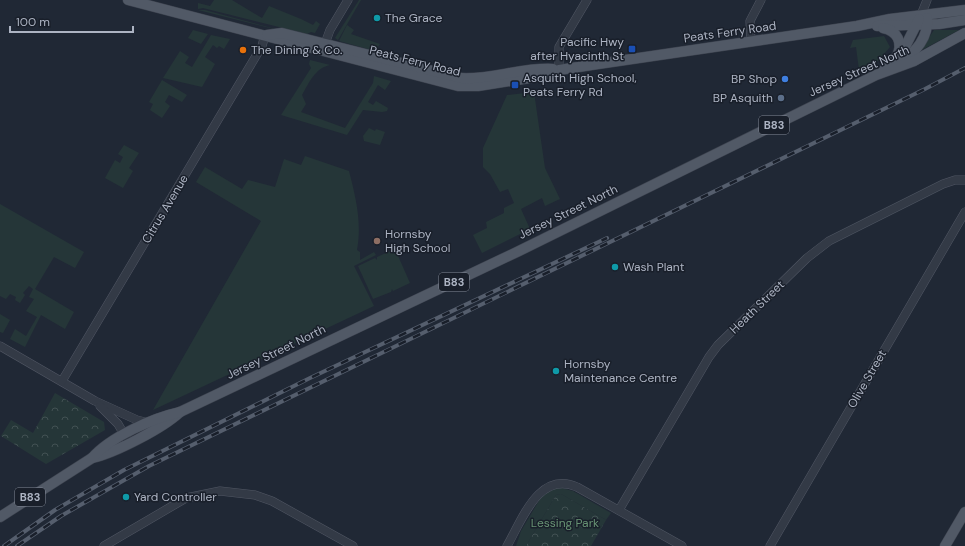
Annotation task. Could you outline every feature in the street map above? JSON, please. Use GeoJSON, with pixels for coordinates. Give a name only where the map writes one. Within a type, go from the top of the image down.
{"type":"FeatureCollection","features":[{"type":"Feature","properties":{"kind":"main road","name":"Peats Ferry Road"},"geometry":{"type":"LineString","coordinates":[[128,0],[265,35],[282,33],[324,48],[460,78],[473,78],[539,68],[559,70],[858,26],[925,12]]}},
{"type":"Feature","properties":{"kind":"main road"},"geometry":{"type":"LineString","coordinates":[[925,12],[965,10]]}},
{"type":"Feature","properties":{"kind":"main road","name":"Peats Ferry Road"},"geometry":{"type":"LineString","coordinates":[[858,26],[917,25],[925,12]]}},
{"type":"Feature","properties":{"kind":"main road"},"geometry":{"type":"LineString","coordinates":[[925,12],[965,20]]}},
{"type":"Feature","properties":{"kind":"main road","name":"B83"},"geometry":{"type":"LineString","coordinates":[[893,69],[907,58],[920,44],[925,35],[925,12]]}},
{"type":"Feature","properties":{"kind":"main road","name":"B83"},"geometry":{"type":"LineString","coordinates":[[876,75],[896,58],[908,43],[917,25]]}},
{"type":"Feature","properties":{"kind":"main road"},"geometry":{"type":"LineString","coordinates":[[875,26],[889,29],[898,37],[900,45],[896,58]]}},
{"type":"Feature","properties":{"kind":"main road","name":"Jersey Street North"},"geometry":{"type":"LineString","coordinates":[[0,517],[92,458],[105,455],[148,423],[164,415],[180,412],[512,254],[876,75],[914,61],[965,33]]}},
{"type":"Feature","properties":{"kind":"main road","name":"Jersey Street North"},"geometry":{"type":"LineString","coordinates":[[127,439],[169,423],[180,412]]}},
{"type":"Feature","properties":{"kind":"main road"},"geometry":{"type":"LineString","coordinates":[[945,546],[965,512]]}},
{"type":"Feature","properties":{"kind":"street"},"geometry":{"type":"LineString","coordinates":[[324,48],[330,30],[348,0]]}},
{"type":"Feature","properties":{"kind":"street"},"geometry":{"type":"LineString","coordinates":[[559,70],[560,47],[587,0]]}},
{"type":"Feature","properties":{"kind":"street"},"geometry":{"type":"LineString","coordinates":[[751,42],[749,26],[761,0]]}},
{"type":"Feature","properties":{"kind":"street","name":"Citrus Avenue"},"geometry":{"type":"LineString","coordinates":[[62,382],[253,62],[262,46],[265,35]]}},
{"type":"Feature","properties":{"kind":"street","name":"Heath Street"},"geometry":{"type":"LineString","coordinates":[[619,510],[709,357],[718,345],[807,258],[829,241],[943,184],[955,180],[965,180]]}},
{"type":"Feature","properties":{"kind":"street","name":"Olive Street"},"geometry":{"type":"LineString","coordinates":[[770,546],[965,212]]}},
{"type":"Feature","properties":{"kind":"street"},"geometry":{"type":"LineString","coordinates":[[0,346],[94,401],[137,420],[148,423]]}},
{"type":"Feature","properties":{"kind":"street"},"geometry":{"type":"LineString","coordinates":[[94,401],[113,417],[127,439]]}},
{"type":"Feature","properties":{"kind":"street"},"geometry":{"type":"LineString","coordinates":[[507,546],[535,498],[542,490],[557,483],[568,483],[577,487],[682,546]]}},
{"type":"Feature","properties":{"kind":"street"},"geometry":{"type":"LineString","coordinates":[[104,546],[186,498],[220,491],[255,495],[297,514],[353,546]]}},
{"type":"Feature","properties":{"kind":"green space"},"geometry":{"type":"Polygon","coordinates":[[[214,0],[232,0],[262,18],[269,6],[313,25],[316,21],[320,24],[315,33],[311,32],[307,34],[203,8],[198,9],[198,3],[210,6],[214,0]]]}},
{"type":"Feature","properties":{"kind":"green space"},"geometry":{"type":"Polygon","coordinates":[[[359,0],[361,0],[338,40],[335,38],[359,0]]]}},
{"type":"Feature","properties":{"kind":"green space"},"geometry":{"type":"Polygon","coordinates":[[[198,10],[205,10],[290,33],[198,10]]]}},
{"type":"Feature","properties":{"kind":"green space"},"geometry":{"type":"Polygon","coordinates":[[[347,25],[354,30],[351,34],[380,44],[375,51],[339,41],[347,25]]]}},
{"type":"Feature","properties":{"kind":"green space"},"geometry":{"type":"Polygon","coordinates":[[[193,30],[208,34],[201,44],[188,38],[193,30]]]}},
{"type":"Feature","properties":{"kind":"green space"},"geometry":{"type":"Polygon","coordinates":[[[934,30],[959,30],[920,51],[934,30]]]}},
{"type":"Feature","properties":{"kind":"green space"},"geometry":{"type":"Polygon","coordinates":[[[211,35],[230,39],[224,49],[219,46],[217,48],[213,45],[205,57],[215,64],[202,87],[163,78],[180,51],[189,57],[185,63],[192,67],[211,35]]]}},
{"type":"Feature","properties":{"kind":"green space"},"geometry":{"type":"Polygon","coordinates":[[[884,36],[890,47],[877,62],[859,70],[856,47],[850,48],[853,40],[884,36]]]}},
{"type":"Feature","properties":{"kind":"green space"},"geometry":{"type":"Polygon","coordinates":[[[310,60],[330,65],[320,69],[310,81],[302,95],[306,104],[301,112],[345,128],[373,83],[374,76],[391,81],[385,90],[378,85],[368,102],[373,105],[376,101],[388,108],[387,111],[382,112],[363,110],[347,135],[281,115],[311,68],[309,64],[310,60]]]}},
{"type":"Feature","properties":{"kind":"green space"},"geometry":{"type":"Polygon","coordinates":[[[162,80],[187,95],[182,102],[169,95],[165,102],[170,106],[162,118],[150,110],[153,104],[149,102],[162,80]]]}},
{"type":"Feature","properties":{"kind":"green space"},"geometry":{"type":"Polygon","coordinates":[[[534,92],[545,168],[560,199],[545,206],[542,198],[521,209],[530,229],[482,253],[473,235],[487,228],[486,222],[504,213],[504,208],[514,203],[508,189],[500,192],[490,174],[483,167],[483,148],[507,95],[534,92]]]}},
{"type":"Feature","properties":{"kind":"green space"},"geometry":{"type":"Polygon","coordinates":[[[369,128],[375,131],[376,129],[385,132],[380,145],[364,141],[363,136],[369,128]]]}},
{"type":"Feature","properties":{"kind":"green space"},"geometry":{"type":"Polygon","coordinates":[[[124,145],[139,153],[129,168],[133,171],[123,188],[105,178],[115,160],[120,163],[123,157],[118,154],[124,145]]]}},
{"type":"Feature","properties":{"kind":"green space"},"geometry":{"type":"Polygon","coordinates":[[[305,156],[349,171],[358,210],[359,230],[357,250],[360,252],[360,260],[374,252],[376,255],[354,266],[374,306],[153,410],[261,221],[196,182],[205,167],[242,189],[248,180],[275,187],[284,159],[301,165],[305,156]]]}},
{"type":"Feature","properties":{"kind":"green space"},"geometry":{"type":"Polygon","coordinates":[[[0,204],[84,252],[75,268],[54,257],[35,289],[74,312],[65,329],[41,315],[25,347],[10,339],[15,329],[26,336],[37,317],[26,311],[34,299],[29,297],[33,289],[29,286],[23,293],[25,295],[20,303],[15,300],[16,297],[10,294],[6,299],[0,296],[0,204]]]}},
{"type":"Feature","properties":{"kind":"green space"},"geometry":{"type":"Polygon","coordinates":[[[395,249],[410,283],[393,291],[392,289],[391,292],[373,299],[358,266],[375,258],[377,260],[377,257],[395,249]]]}},
{"type":"Feature","properties":{"kind":"green space"},"geometry":{"type":"Polygon","coordinates":[[[0,314],[10,320],[3,333],[0,332],[0,314]]]}},
{"type":"Feature","properties":{"kind":"green space"},"geometry":{"type":"Polygon","coordinates":[[[55,393],[104,422],[105,430],[46,464],[1,436],[11,420],[33,433],[55,393]]]}},
{"type":"Feature","properties":{"kind":"green space"},"geometry":{"type":"Polygon","coordinates":[[[562,488],[573,491],[611,513],[606,520],[561,494],[556,495],[526,546],[516,546],[521,531],[543,494],[554,489],[562,488]]]}},
{"type":"Feature","properties":{"kind":"green space","name":"Lessing Park"},"geometry":{"type":"Polygon","coordinates":[[[561,494],[606,520],[591,546],[526,546],[556,495],[561,494]]]}},
{"type":"Feature","properties":{"kind":"railway"},"geometry":{"type":"LineString","coordinates":[[17,546],[61,516],[149,466],[925,89],[965,68]]}},
{"type":"Feature","properties":{"kind":"railway"},"geometry":{"type":"LineString","coordinates":[[4,546],[55,510],[124,470],[310,378],[607,238]]}},
{"type":"Feature","properties":{"kind":"place","name":"The Grace"},"geometry":{"type":"Point","coordinates":[377,18]}},
{"type":"Feature","properties":{"kind":"place","name":"Pacific Hwy after Hyacinth St"},"geometry":{"type":"Point","coordinates":[632,49]}},
{"type":"Feature","properties":{"kind":"place","name":"The Dining & Co."},"geometry":{"type":"Point","coordinates":[243,50]}},
{"type":"Feature","properties":{"kind":"place","name":"BP Shop"},"geometry":{"type":"Point","coordinates":[785,79]}},
{"type":"Feature","properties":{"kind":"place","name":"Asquith High School, Peats Ferry Rd"},"geometry":{"type":"Point","coordinates":[515,85]}},
{"type":"Feature","properties":{"kind":"place","name":"BP Asquith"},"geometry":{"type":"Point","coordinates":[781,98]}},
{"type":"Feature","properties":{"kind":"place","name":"Hornsby High School"},"geometry":{"type":"Point","coordinates":[377,241]}},
{"type":"Feature","properties":{"kind":"place","name":"Wash Plant"},"geometry":{"type":"Point","coordinates":[615,267]}},
{"type":"Feature","properties":{"kind":"place","name":"Hornsby Maintenance Centre"},"geometry":{"type":"Point","coordinates":[556,371]}},
{"type":"Feature","properties":{"kind":"place","name":"Yard Controller"},"geometry":{"type":"Point","coordinates":[126,497]}}]}
